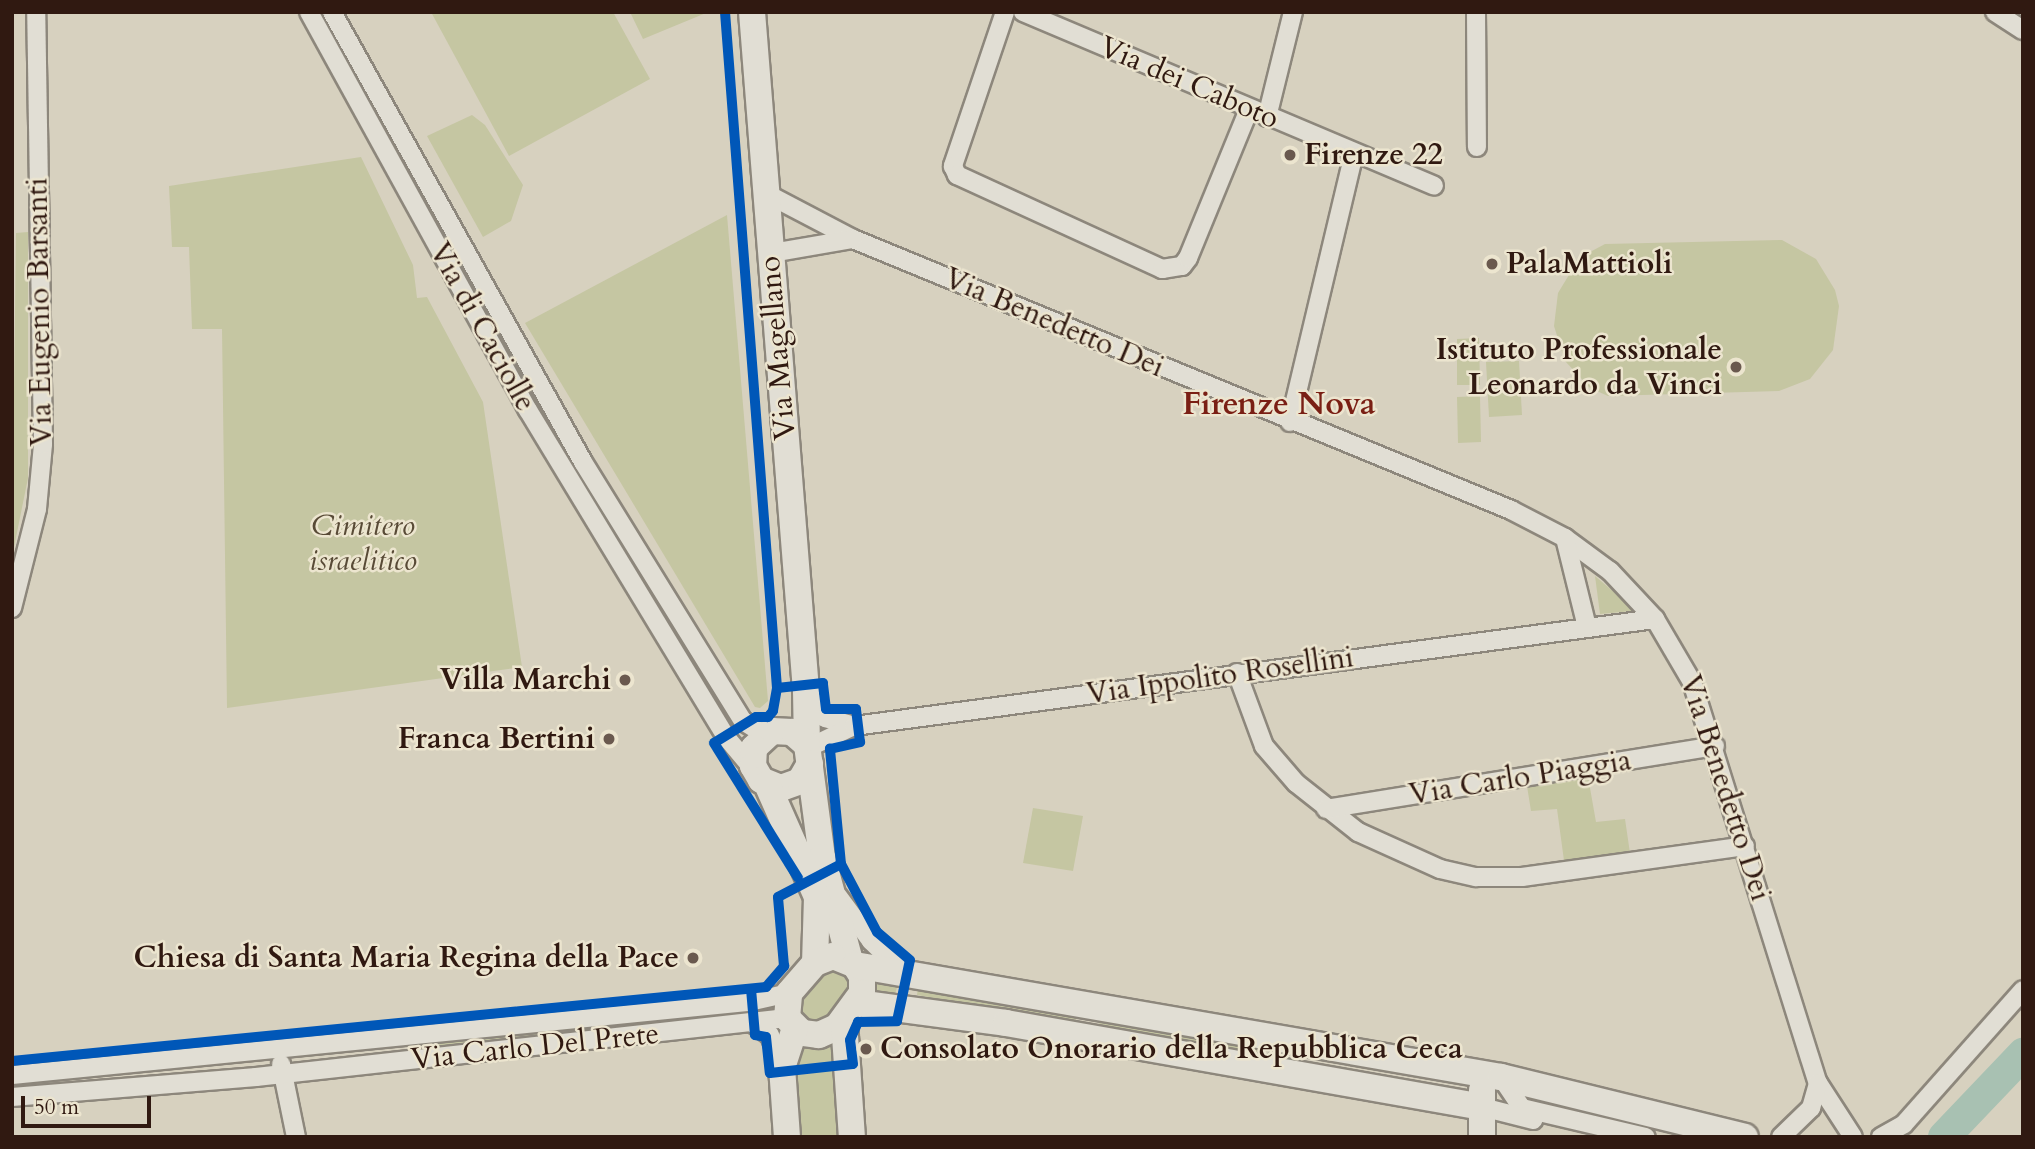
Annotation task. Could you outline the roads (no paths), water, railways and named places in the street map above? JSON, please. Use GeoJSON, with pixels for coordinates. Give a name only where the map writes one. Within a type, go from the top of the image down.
{"type":"FeatureCollection","features":[{"type":"Feature","properties":{"kind":"main road","name":"Via Magellano"},"geometry":{"type":"LineString","coordinates":[[752,12],[806,687],[808,752]]}},
{"type":"Feature","properties":{"kind":"main road"},"geometry":{"type":"LineString","coordinates":[[787,1137],[782,1068],[790,1013],[816,963],[817,897],[752,757],[806,687]]}},
{"type":"Feature","properties":{"kind":"main road"},"geometry":{"type":"LineString","coordinates":[[772,733],[798,735],[808,752],[820,846],[853,963],[864,984],[851,1012],[852,1137]]}},
{"type":"Feature","properties":{"kind":"main road"},"geometry":{"type":"LineString","coordinates":[[762,779],[796,784],[808,752]]}},
{"type":"Feature","properties":{"kind":"main road"},"geometry":{"type":"LineString","coordinates":[[816,963],[832,956],[906,975],[1492,1076],[1745,1137]]}},
{"type":"Feature","properties":{"kind":"main road"},"geometry":{"type":"LineString","coordinates":[[851,1012],[1078,1037],[1264,1066],[1482,1107]]}},
{"type":"Feature","properties":{"kind":"main road","name":"Via Carlo Del Prete"},"geometry":{"type":"LineString","coordinates":[[790,1013],[819,1035],[851,1012]]}},
{"type":"Feature","properties":{"kind":"main road"},"geometry":{"type":"LineString","coordinates":[[1482,1137],[1482,1107],[1492,1076]]}},
{"type":"Feature","properties":{"kind":"street","name":"Via Eugenio Barsanti"},"geometry":{"type":"LineString","coordinates":[[12,608],[37,509],[43,444],[36,12]]}},
{"type":"Feature","properties":{"kind":"street","name":"Via di Caciolle"},"geometry":{"type":"LineString","coordinates":[[309,12],[449,269],[653,617],[726,737],[762,779]]}},
{"type":"Feature","properties":{"kind":"street","name":"Via di Caciolle"},"geometry":{"type":"LineString","coordinates":[[332,12],[467,260],[671,606],[746,724],[772,733]]}},
{"type":"Feature","properties":{"kind":"street"},"geometry":{"type":"LineString","coordinates":[[1005,12],[953,166],[957,175],[1162,269],[1182,266],[1188,258],[1249,109]]}},
{"type":"Feature","properties":{"kind":"street","name":"Via dei Caboto"},"geometry":{"type":"LineString","coordinates":[[1023,12],[1434,186]]}},
{"type":"Feature","properties":{"kind":"street"},"geometry":{"type":"LineString","coordinates":[[1267,117],[1293,12]]}},
{"type":"Feature","properties":{"kind":"street"},"geometry":{"type":"LineString","coordinates":[[1476,12],[1478,147]]}},
{"type":"Feature","properties":{"kind":"street"},"geometry":{"type":"LineString","coordinates":[[1995,12],[2023,30]]}},
{"type":"Feature","properties":{"kind":"street"},"geometry":{"type":"LineString","coordinates":[[1290,422],[1354,154]]}},
{"type":"Feature","properties":{"kind":"street","name":"Via Benedetto Dei"},"geometry":{"type":"LineString","coordinates":[[767,194],[853,239],[1290,422],[1500,505],[1564,538],[1609,571],[1655,619],[1685,666],[1715,746],[1821,1089],[1853,1137]]}},
{"type":"Feature","properties":{"kind":"street"},"geometry":{"type":"LineString","coordinates":[[771,253],[853,239]]}},
{"type":"Feature","properties":{"kind":"street"},"geometry":{"type":"LineString","coordinates":[[449,269],[467,260]]}},
{"type":"Feature","properties":{"kind":"street"},"geometry":{"type":"LineString","coordinates":[[1564,538],[1587,627]]}},
{"type":"Feature","properties":{"kind":"street"},"geometry":{"type":"LineString","coordinates":[[653,617],[671,606]]}},
{"type":"Feature","properties":{"kind":"street","name":"Via Ippolito Rosellini"},"geometry":{"type":"LineString","coordinates":[[808,752],[854,726],[1655,619]]}},
{"type":"Feature","properties":{"kind":"street"},"geometry":{"type":"LineString","coordinates":[[1237,673],[1264,746],[1326,809],[1403,856],[1476,877],[1536,876],[1745,846]]}},
{"type":"Feature","properties":{"kind":"street","name":"Via Ippolito Rosellini"},"geometry":{"type":"LineString","coordinates":[[806,687],[825,718],[854,726]]}},
{"type":"Feature","properties":{"kind":"street","name":"Via Carlo Piaggia"},"geometry":{"type":"LineString","coordinates":[[1326,809],[1715,746]]}},
{"type":"Feature","properties":{"kind":"street"},"geometry":{"type":"LineString","coordinates":[[832,888],[872,941],[906,975]]}},
{"type":"Feature","properties":{"kind":"street"},"geometry":{"type":"LineString","coordinates":[[1881,1137],[1904,1124],[2023,990]]}},
{"type":"Feature","properties":{"kind":"street","name":"Via Carlo Del Prete"},"geometry":{"type":"LineString","coordinates":[[12,1075],[749,1002],[790,1013]]}},
{"type":"Feature","properties":{"kind":"street"},"geometry":{"type":"LineString","coordinates":[[1078,1037],[1084,1005]]}},
{"type":"Feature","properties":{"kind":"street","name":"Via Carlo Del Prete"},"geometry":{"type":"LineString","coordinates":[[12,1097],[282,1073],[754,1024],[790,1013]]}},
{"type":"Feature","properties":{"kind":"street"},"geometry":{"type":"LineString","coordinates":[[754,1024],[770,1035],[782,1068]]}},
{"type":"Feature","properties":{"kind":"street"},"geometry":{"type":"LineString","coordinates":[[1264,1066],[1269,1037]]}},
{"type":"Feature","properties":{"kind":"street"},"geometry":{"type":"LineString","coordinates":[[280,1050],[282,1073],[296,1137]]}},
{"type":"Feature","properties":{"kind":"street"},"geometry":{"type":"LineString","coordinates":[[1492,1076],[1522,1108],[1646,1137]]}},
{"type":"Feature","properties":{"kind":"street"},"geometry":{"type":"LineString","coordinates":[[1781,1137],[1811,1108],[1821,1089]]}},
{"type":"Feature","properties":{"kind":"street"},"geometry":{"type":"LineString","coordinates":[[1482,1107],[1601,1137]]}},
{"type":"Feature","properties":{"kind":"waterway"},"geometry":{"type":"LineString","coordinates":[[1944,1137],[2023,1054]]}},
{"type":"Feature","properties":{"kind":"place","name":"Firenze 22"},"geometry":{"type":"Point","coordinates":[1290,155]}},
{"type":"Feature","properties":{"kind":"place","name":"PalaMattioli"},"geometry":{"type":"Point","coordinates":[1492,264]}},
{"type":"Feature","properties":{"kind":"place","name":"Istituto Professionale Leonardo da Vinci"},"geometry":{"type":"Point","coordinates":[1736,367]}},
{"type":"Feature","properties":{"kind":"place","name":"Villa Marchi"},"geometry":{"type":"Point","coordinates":[625,680]}},
{"type":"Feature","properties":{"kind":"place","name":"Franca Bertini"},"geometry":{"type":"Point","coordinates":[609,739]}},
{"type":"Feature","properties":{"kind":"place","name":"Chiesa di Santa Maria Regina della Pace"},"geometry":{"type":"Point","coordinates":[693,958]}},
{"type":"Feature","properties":{"kind":"place","name":"Consolato Onorario della Repubblica Ceca"},"geometry":{"type":"Point","coordinates":[866,1049]}},
{"type":"Feature","properties":{"kind":"district","name":"Firenze Nova"},"geometry":{"type":"Point","coordinates":[1279,404]}},
{"type":"Feature","properties":{"kind":"park label","name":"Cimitero israelitico"},"geometry":{"type":"Point","coordinates":[363,543]}}]}
